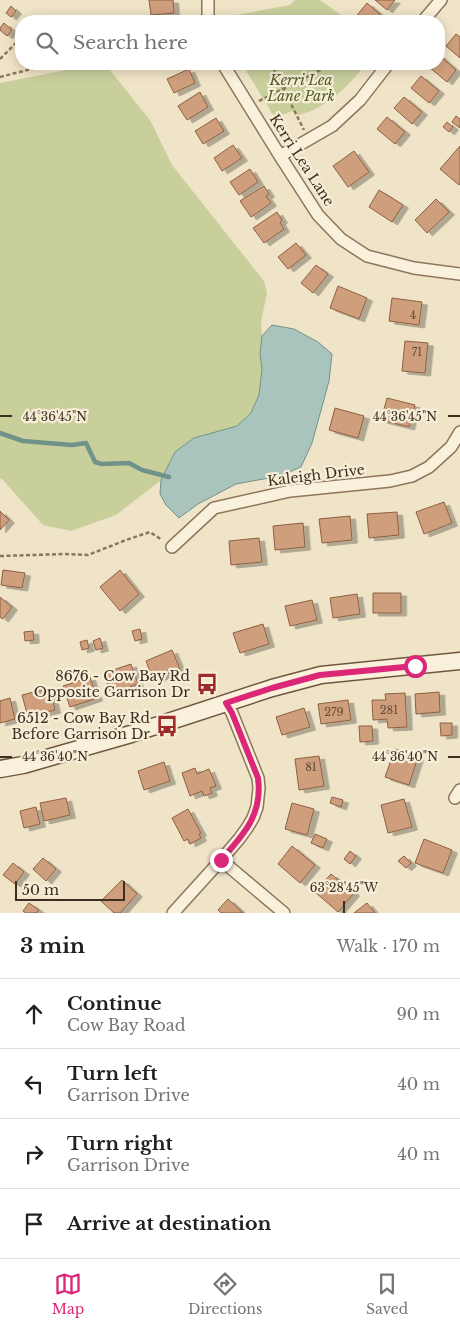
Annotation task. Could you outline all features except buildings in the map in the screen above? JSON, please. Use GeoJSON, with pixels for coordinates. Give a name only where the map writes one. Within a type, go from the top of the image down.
{"type":"FeatureCollection","features":[{"type":"Feature","properties":{"kind":"main road"},"geometry":{"type":"LineString","coordinates":[[0,769],[131,734],[272,688],[320,675],[460,661]]}},
{"type":"Feature","properties":{"kind":"street"},"geometry":{"type":"LineString","coordinates":[[208,0],[208,15]]}},
{"type":"Feature","properties":{"kind":"street"},"geometry":{"type":"LineString","coordinates":[[428,15],[441,0]]}},
{"type":"Feature","properties":{"kind":"street","name":"Kerri Lea Lane"},"geometry":{"type":"LineString","coordinates":[[227,70],[318,215],[341,239],[368,256],[414,268],[460,274]]}},
{"type":"Feature","properties":{"kind":"street"},"geometry":{"type":"LineString","coordinates":[[280,156],[332,126],[360,100],[383,70]]}},
{"type":"Feature","properties":{"kind":"street","name":"Kaleigh Drive"},"geometry":{"type":"LineString","coordinates":[[172,547],[214,508],[290,491],[390,481],[412,476],[424,471],[444,454],[451,447],[460,432]]}},
{"type":"Feature","properties":{"kind":"street"},"geometry":{"type":"LineString","coordinates":[[173,913],[239,839],[258,807],[258,778],[232,713],[226,703]]}},
{"type":"Feature","properties":{"kind":"street"},"geometry":{"type":"LineString","coordinates":[[221,860],[284,913]]}},
{"type":"Feature","properties":{"kind":"path"},"geometry":{"type":"LineString","coordinates":[[0,59],[15,44]]}},
{"type":"Feature","properties":{"kind":"path"},"geometry":{"type":"LineString","coordinates":[[0,77],[27,70]]}},
{"type":"Feature","properties":{"kind":"path"},"geometry":{"type":"LineString","coordinates":[[274,70],[309,140]]}},
{"type":"Feature","properties":{"kind":"path"},"geometry":{"type":"LineString","coordinates":[[249,106],[320,70]]}},
{"type":"Feature","properties":{"kind":"path"},"geometry":{"type":"LineString","coordinates":[[0,556],[88,555],[150,532],[172,547]]}},
{"type":"Feature","properties":{"kind":"green space"},"geometry":{"type":"Polygon","coordinates":[[[295,0],[320,0],[341,15],[237,15],[290,5],[295,0]]]}},
{"type":"Feature","properties":{"kind":"green space"},"geometry":{"type":"Polygon","coordinates":[[[66,70],[110,70],[150,120],[172,165],[264,281],[267,293],[261,322],[260,354],[262,369],[259,395],[251,413],[237,426],[194,438],[175,452],[161,480],[116,515],[71,531],[43,525],[0,479],[0,83],[66,70]]]}},
{"type":"Feature","properties":{"kind":"green space","name":"Kerri Lea Lane Park"},"geometry":{"type":"Polygon","coordinates":[[[246,70],[361,70],[336,96],[318,108],[298,115],[292,111],[275,118],[246,70]]]}},
{"type":"Feature","properties":{"kind":"water"},"geometry":{"type":"Polygon","coordinates":[[[272,325],[294,329],[318,342],[332,354],[329,381],[312,443],[301,467],[280,476],[236,484],[198,504],[179,518],[166,505],[160,494],[161,480],[175,452],[194,438],[237,426],[251,413],[259,395],[262,369],[260,354],[262,336],[272,325]]]}},
{"type":"Feature","properties":{"kind":"waterway"},"geometry":{"type":"LineString","coordinates":[[0,433],[23,441],[72,445],[86,443],[95,462],[102,464],[129,463],[142,470],[169,477]]}},
{"type":"Feature","properties":{"kind":"place","name":"8676 - Cow Bay Rd Opposite Garrison Dr"},"geometry":{"type":"Point","coordinates":[207,684]}},
{"type":"Feature","properties":{"kind":"place","name":"6512 - Cow Bay Rd Before Garrison Dr"},"geometry":{"type":"Point","coordinates":[167,726]}},
{"type":"Feature","properties":{"kind":"route"},"geometry":{"type":"LineString","coordinates":[[221,860],[239,839],[253,818],[258,807],[259,797],[258,778],[232,713],[226,703],[320,675],[415,666]]}}]}
